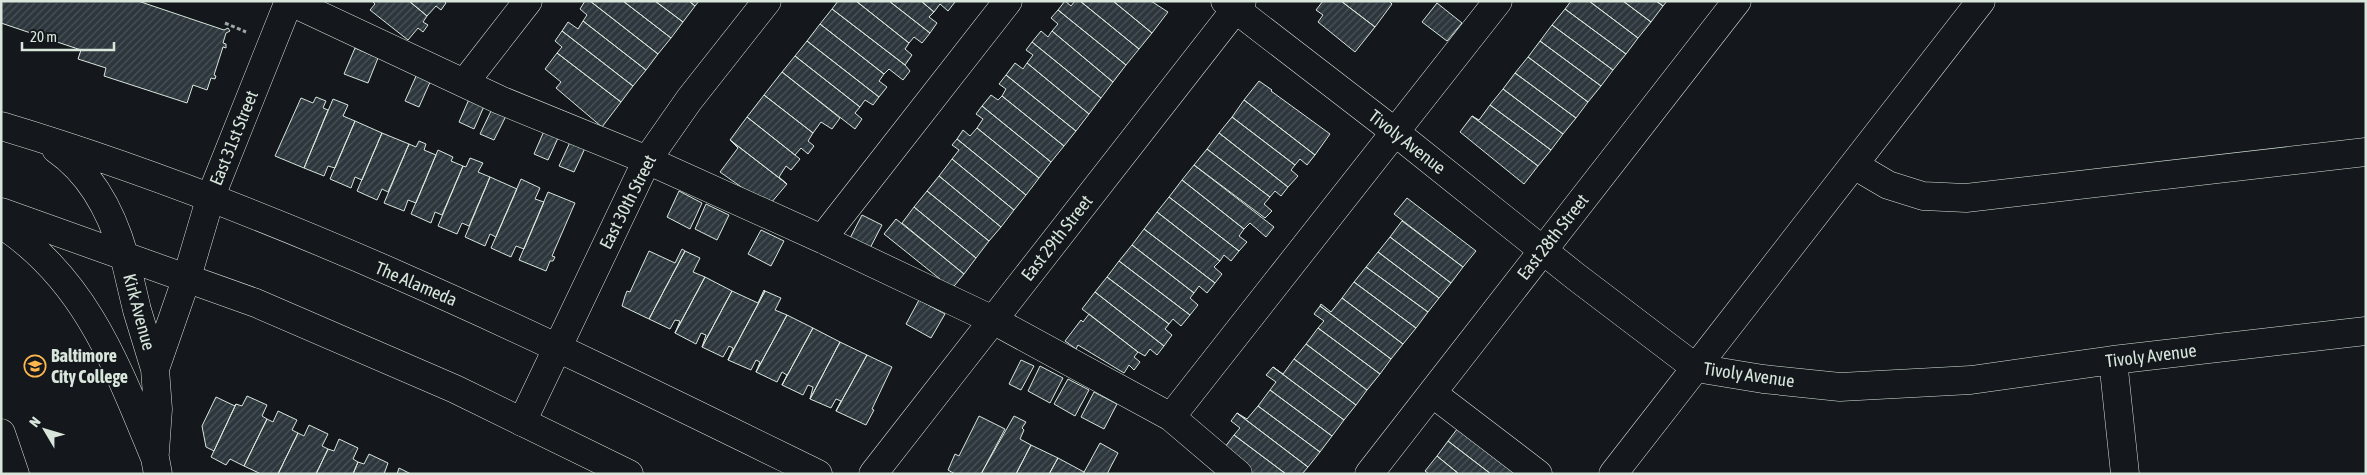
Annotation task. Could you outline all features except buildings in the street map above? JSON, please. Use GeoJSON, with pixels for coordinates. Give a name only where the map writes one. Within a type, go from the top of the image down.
{"type":"FeatureCollection","features":[{"type":"Feature","properties":{"kind":"street"},"geometry":{"type":"LineString","coordinates":[[289,1],[500,100],[646,160],[822,239],[992,320],[1171,417],[1238,474]]}},
{"type":"Feature","properties":{"kind":"street","name":"East 31st Street"},"geometry":{"type":"LineString","coordinates":[[187,277],[211,196],[289,1]]}},
{"type":"Feature","properties":{"kind":"street"},"geometry":{"type":"LineString","coordinates":[[465,82],[528,1]]}},
{"type":"Feature","properties":{"kind":"street","name":"East 30th Street"},"geometry":{"type":"LineString","coordinates":[[522,422],[646,160],[689,100],[767,1]]}},
{"type":"Feature","properties":{"kind":"street"},"geometry":{"type":"LineString","coordinates":[[822,239],[1008,1]]}},
{"type":"Feature","properties":{"kind":"street"},"geometry":{"type":"LineString","coordinates":[[1171,417],[1498,1]]}},
{"type":"Feature","properties":{"kind":"street","name":"East 28th Street"},"geometry":{"type":"LineString","coordinates":[[1369,474],[1737,1]]}},
{"type":"Feature","properties":{"kind":"street"},"geometry":{"type":"LineString","coordinates":[[1613,474],[1981,1]]}},
{"type":"Feature","properties":{"kind":"street","name":"Tivoly Avenue"},"geometry":{"type":"LineString","coordinates":[[1234,4],[1543,250],[1696,368],[1762,379],[1840,387],[1971,380],[2112,360],[2366,331]]}},
{"type":"Feature","properties":{"kind":"street","name":"East 29th Street"},"geometry":{"type":"LineString","coordinates":[[873,474],[1234,4]]}},
{"type":"Feature","properties":{"kind":"street","name":"The Alameda"},"geometry":{"type":"LineString","coordinates":[[1,126],[211,196],[476,309],[557,346],[818,474]]}},
{"type":"Feature","properties":{"kind":"street","name":"Kirk Avenue"},"geometry":{"type":"LineString","coordinates":[[43,140],[76,164],[100,196],[109,212],[124,254],[132,293],[155,369],[158,409],[156,466]]}},
{"type":"Feature","properties":{"kind":"street"},"geometry":{"type":"LineString","coordinates":[[1854,165],[1888,185],[1923,196],[1966,198],[2366,152]]}},
{"type":"Feature","properties":{"kind":"street"},"geometry":{"type":"LineString","coordinates":[[1,212],[187,277],[301,322],[455,389],[629,474]]}},
{"type":"Feature","properties":{"kind":"street","name":"Kirk Avenue"},"geometry":{"type":"LineString","coordinates":[[1,224],[37,251],[74,292],[96,326],[116,364],[156,466]]}},
{"type":"Feature","properties":{"kind":"street","name":"Kirk Avenue"},"geometry":{"type":"LineString","coordinates":[[155,369],[187,277]]}},
{"type":"Feature","properties":{"kind":"street"},"geometry":{"type":"LineString","coordinates":[[2112,360],[2125,474]]}},
{"type":"Feature","properties":{"kind":"street"},"geometry":{"type":"LineString","coordinates":[[1432,393],[1538,474]]}},
{"type":"Feature","properties":{"kind":"street"},"geometry":{"type":"LineString","coordinates":[[1,433],[15,474]]}},
{"type":"Feature","properties":{"kind":"path"},"geometry":{"type":"LineString","coordinates":[[226,23],[253,35]]}},
{"type":"Feature","properties":{"kind":"place","name":"Baltimore City College"},"geometry":{"type":"Point","coordinates":[35,366]}}]}
